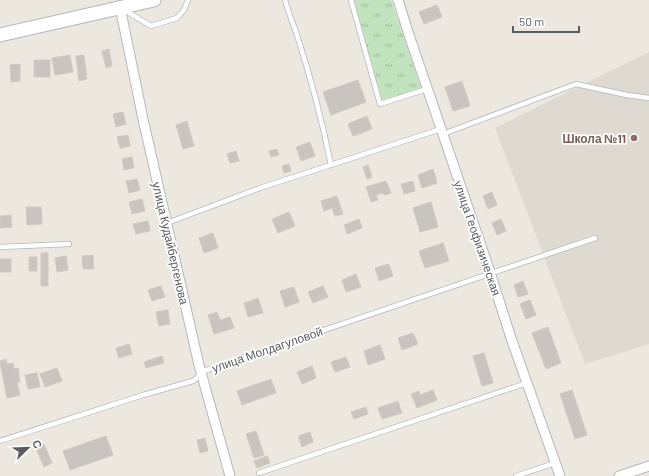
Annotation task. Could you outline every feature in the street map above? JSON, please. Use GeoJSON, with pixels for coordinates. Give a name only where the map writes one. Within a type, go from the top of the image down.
{"type":"FeatureCollection","features":[{"type":"Feature","properties":{"kind":"main road"},"geometry":{"type":"LineString","coordinates":[[0,35],[154,0]]}},
{"type":"Feature","properties":{"kind":"street","name":"улица Геофизическая"},"geometry":{"type":"LineString","coordinates":[[398,0],[511,338],[560,476]]}},
{"type":"Feature","properties":{"kind":"street","name":"улица Кудайбергенова"},"geometry":{"type":"LineString","coordinates":[[120,7],[201,372],[230,476]]}},
{"type":"Feature","properties":{"kind":"street"},"geometry":{"type":"LineString","coordinates":[[619,476],[649,466]]}},
{"type":"Feature","properties":{"kind":"lane"},"geometry":{"type":"LineString","coordinates":[[120,7],[152,26],[177,18],[184,10],[188,0]]}},
{"type":"Feature","properties":{"kind":"lane"},"geometry":{"type":"LineString","coordinates":[[285,0],[317,105],[331,165]]}},
{"type":"Feature","properties":{"kind":"lane"},"geometry":{"type":"LineString","coordinates":[[351,0],[380,104],[427,89]]}},
{"type":"Feature","properties":{"kind":"lane"},"geometry":{"type":"LineString","coordinates":[[167,223],[260,188],[442,132],[576,84],[649,98]]}},
{"type":"Feature","properties":{"kind":"lane","name":"улица Молдагуловой"},"geometry":{"type":"LineString","coordinates":[[0,441],[193,381],[201,372],[595,238]]}},
{"type":"Feature","properties":{"kind":"lane"},"geometry":{"type":"LineString","coordinates":[[0,247],[69,244]]}},
{"type":"Feature","properties":{"kind":"lane"},"geometry":{"type":"LineString","coordinates":[[259,473],[527,383]]}},
{"type":"Feature","properties":{"kind":"lane"},"geometry":{"type":"LineString","coordinates":[[516,476],[555,463]]}},
{"type":"Feature","properties":{"kind":"shaded area"},"geometry":{"type":"Polygon","coordinates":[[[649,52],[649,344],[585,364],[495,128],[649,52]]]}},
{"type":"Feature","properties":{"kind":"green space"},"geometry":{"type":"Polygon","coordinates":[[[354,0],[391,0],[421,88],[382,100],[354,0]]]}},
{"type":"Feature","properties":{"kind":"building"},"geometry":{"type":"Polygon","coordinates":[[[437,5],[442,17],[424,24],[419,12],[437,5]]]}},
{"type":"Feature","properties":{"kind":"building"},"geometry":{"type":"Polygon","coordinates":[[[109,49],[112,66],[106,68],[102,51],[109,49]]]}},
{"type":"Feature","properties":{"kind":"building"},"geometry":{"type":"Polygon","coordinates":[[[70,55],[73,72],[55,75],[52,58],[70,55]]]}},
{"type":"Feature","properties":{"kind":"building"},"geometry":{"type":"Polygon","coordinates":[[[84,55],[87,79],[79,81],[76,56],[84,55]]]}},
{"type":"Feature","properties":{"kind":"building"},"geometry":{"type":"Polygon","coordinates":[[[34,60],[50,60],[50,77],[34,77],[34,60]]]}},
{"type":"Feature","properties":{"kind":"building"},"geometry":{"type":"Polygon","coordinates":[[[20,64],[20,81],[11,82],[10,65],[20,64]]]}},
{"type":"Feature","properties":{"kind":"building"},"geometry":{"type":"Polygon","coordinates":[[[358,80],[366,102],[331,115],[323,92],[358,80]]]}},
{"type":"Feature","properties":{"kind":"building"},"geometry":{"type":"Polygon","coordinates":[[[462,81],[470,106],[453,111],[445,87],[462,81]]]}},
{"type":"Feature","properties":{"kind":"building"},"geometry":{"type":"Polygon","coordinates":[[[123,112],[126,124],[116,127],[113,114],[123,112]]]}},
{"type":"Feature","properties":{"kind":"building"},"geometry":{"type":"Polygon","coordinates":[[[367,116],[372,129],[353,136],[348,124],[367,116]]]}},
{"type":"Feature","properties":{"kind":"building"},"geometry":{"type":"Polygon","coordinates":[[[187,121],[194,146],[183,149],[176,125],[187,121]]]}},
{"type":"Feature","properties":{"kind":"building"},"geometry":{"type":"Polygon","coordinates":[[[128,135],[130,146],[120,148],[117,137],[128,135]]]}},
{"type":"Feature","properties":{"kind":"building"},"geometry":{"type":"Polygon","coordinates":[[[310,142],[315,156],[301,161],[296,147],[310,142]]]}},
{"type":"Feature","properties":{"kind":"building"},"geometry":{"type":"Polygon","coordinates":[[[277,149],[279,155],[271,157],[269,151],[277,149]]]}},
{"type":"Feature","properties":{"kind":"building"},"geometry":{"type":"Polygon","coordinates":[[[236,151],[239,161],[230,163],[227,154],[236,151]]]}},
{"type":"Feature","properties":{"kind":"building"},"geometry":{"type":"Polygon","coordinates":[[[132,157],[134,168],[124,170],[122,159],[132,157]]]}},
{"type":"Feature","properties":{"kind":"building"},"geometry":{"type":"Polygon","coordinates":[[[289,164],[291,171],[284,173],[282,166],[289,164]]]}},
{"type":"Feature","properties":{"kind":"building"},"geometry":{"type":"Polygon","coordinates":[[[368,165],[372,177],[367,179],[363,167],[368,165]]]}},
{"type":"Feature","properties":{"kind":"building"},"geometry":{"type":"Polygon","coordinates":[[[433,169],[437,183],[422,188],[418,175],[433,169]]]}},
{"type":"Feature","properties":{"kind":"building"},"geometry":{"type":"Polygon","coordinates":[[[137,179],[140,190],[129,193],[126,181],[137,179]]]}},
{"type":"Feature","properties":{"kind":"building"},"geometry":{"type":"Polygon","coordinates":[[[386,181],[391,193],[376,195],[378,200],[371,202],[366,187],[386,181]]]}},
{"type":"Feature","properties":{"kind":"building"},"geometry":{"type":"Polygon","coordinates":[[[413,181],[415,191],[404,194],[401,184],[413,181]]]}},
{"type":"Feature","properties":{"kind":"building"},"geometry":{"type":"Polygon","coordinates":[[[492,192],[497,205],[488,209],[483,196],[492,192]]]}},
{"type":"Feature","properties":{"kind":"building"},"geometry":{"type":"Polygon","coordinates":[[[337,196],[343,214],[335,216],[332,208],[324,211],[321,201],[337,196]]]}},
{"type":"Feature","properties":{"kind":"building"},"geometry":{"type":"Polygon","coordinates":[[[142,199],[145,211],[132,214],[129,202],[142,199]]]}},
{"type":"Feature","properties":{"kind":"building"},"geometry":{"type":"Polygon","coordinates":[[[431,202],[438,227],[420,232],[413,208],[431,202]]]}},
{"type":"Feature","properties":{"kind":"building"},"geometry":{"type":"Polygon","coordinates":[[[26,207],[41,207],[42,224],[27,225],[26,207]]]}},
{"type":"Feature","properties":{"kind":"building"},"geometry":{"type":"Polygon","coordinates":[[[289,212],[295,226],[278,233],[272,219],[289,212]]]}},
{"type":"Feature","properties":{"kind":"building"},"geometry":{"type":"Polygon","coordinates":[[[11,215],[12,227],[0,228],[0,216],[11,215]]]}},
{"type":"Feature","properties":{"kind":"building"},"geometry":{"type":"Polygon","coordinates":[[[359,219],[362,228],[347,234],[344,225],[359,219]]]}},
{"type":"Feature","properties":{"kind":"building"},"geometry":{"type":"Polygon","coordinates":[[[501,219],[506,231],[497,235],[492,223],[501,219]]]}},
{"type":"Feature","properties":{"kind":"building"},"geometry":{"type":"Polygon","coordinates":[[[148,221],[150,231],[136,234],[133,224],[148,221]]]}},
{"type":"Feature","properties":{"kind":"building"},"geometry":{"type":"Polygon","coordinates":[[[213,233],[218,248],[204,253],[199,238],[213,233]]]}},
{"type":"Feature","properties":{"kind":"building"},"geometry":{"type":"Polygon","coordinates":[[[443,243],[449,261],[425,268],[419,251],[443,243]]]}},
{"type":"Feature","properties":{"kind":"building"},"geometry":{"type":"Polygon","coordinates":[[[41,253],[48,253],[48,286],[41,286],[41,253]]]}},
{"type":"Feature","properties":{"kind":"building"},"geometry":{"type":"Polygon","coordinates":[[[93,255],[94,269],[83,269],[82,256],[93,255]]]}},
{"type":"Feature","properties":{"kind":"building"},"geometry":{"type":"Polygon","coordinates":[[[66,256],[68,270],[57,272],[55,258],[66,256]]]}},
{"type":"Feature","properties":{"kind":"building"},"geometry":{"type":"Polygon","coordinates":[[[29,257],[37,257],[37,271],[29,271],[29,257]]]}},
{"type":"Feature","properties":{"kind":"building"},"geometry":{"type":"Polygon","coordinates":[[[0,259],[11,259],[11,272],[0,272],[0,259]]]}},
{"type":"Feature","properties":{"kind":"building"},"geometry":{"type":"Polygon","coordinates":[[[389,264],[393,276],[379,281],[375,268],[389,264]]]}},
{"type":"Feature","properties":{"kind":"building"},"geometry":{"type":"Polygon","coordinates":[[[356,274],[361,287],[346,292],[342,280],[356,274]]]}},
{"type":"Feature","properties":{"kind":"building"},"geometry":{"type":"Polygon","coordinates":[[[523,281],[528,294],[518,297],[514,285],[523,281]]]}},
{"type":"Feature","properties":{"kind":"building"},"geometry":{"type":"Polygon","coordinates":[[[161,286],[165,297],[152,301],[148,290],[161,286]]]}},
{"type":"Feature","properties":{"kind":"building"},"geometry":{"type":"Polygon","coordinates":[[[323,286],[328,297],[313,303],[308,292],[323,286]]]}},
{"type":"Feature","properties":{"kind":"building"},"geometry":{"type":"Polygon","coordinates":[[[294,287],[299,302],[285,307],[280,291],[294,287]]]}},
{"type":"Feature","properties":{"kind":"building"},"geometry":{"type":"Polygon","coordinates":[[[258,298],[263,313],[248,317],[244,303],[258,298]]]}},
{"type":"Feature","properties":{"kind":"building"},"geometry":{"type":"Polygon","coordinates":[[[530,300],[536,315],[526,319],[520,304],[530,300]]]}},
{"type":"Feature","properties":{"kind":"building"},"geometry":{"type":"Polygon","coordinates":[[[168,310],[170,324],[159,326],[156,312],[168,310]]]}},
{"type":"Feature","properties":{"kind":"building"},"geometry":{"type":"Polygon","coordinates":[[[217,312],[220,320],[230,317],[234,328],[214,334],[208,315],[217,312]]]}},
{"type":"Feature","properties":{"kind":"building"},"geometry":{"type":"Polygon","coordinates":[[[548,327],[561,363],[546,369],[532,333],[548,327]]]}},
{"type":"Feature","properties":{"kind":"building"},"geometry":{"type":"Polygon","coordinates":[[[413,333],[418,344],[402,350],[398,338],[413,333]]]}},
{"type":"Feature","properties":{"kind":"building"},"geometry":{"type":"Polygon","coordinates":[[[129,344],[132,354],[119,358],[116,348],[129,344]]]}},
{"type":"Feature","properties":{"kind":"building"},"geometry":{"type":"Polygon","coordinates":[[[380,345],[385,359],[368,365],[364,351],[380,345]]]}},
{"type":"Feature","properties":{"kind":"building"},"geometry":{"type":"Polygon","coordinates":[[[484,353],[493,383],[482,386],[473,356],[484,353]]]}},
{"type":"Feature","properties":{"kind":"building"},"geometry":{"type":"Polygon","coordinates":[[[162,356],[164,363],[146,368],[144,362],[162,356]]]}},
{"type":"Feature","properties":{"kind":"building"},"geometry":{"type":"Polygon","coordinates":[[[346,357],[350,367],[335,372],[331,362],[346,357]]]}},
{"type":"Feature","properties":{"kind":"building"},"geometry":{"type":"Polygon","coordinates":[[[6,359],[7,364],[13,363],[14,369],[18,368],[20,382],[17,382],[20,395],[7,398],[0,363],[0,361],[6,359]]]}},
{"type":"Feature","properties":{"kind":"building"},"geometry":{"type":"Polygon","coordinates":[[[312,366],[316,378],[302,384],[297,372],[312,366]]]}},
{"type":"Feature","properties":{"kind":"building"},"geometry":{"type":"Polygon","coordinates":[[[57,368],[62,381],[45,387],[40,374],[57,368]]]}},
{"type":"Feature","properties":{"kind":"building"},"geometry":{"type":"Polygon","coordinates":[[[37,373],[40,387],[28,389],[25,375],[37,373]]]}},
{"type":"Feature","properties":{"kind":"building"},"geometry":{"type":"Polygon","coordinates":[[[271,379],[276,393],[242,405],[237,391],[271,379]]]}},
{"type":"Feature","properties":{"kind":"building"},"geometry":{"type":"Polygon","coordinates":[[[433,390],[437,400],[417,408],[411,394],[419,391],[420,395],[433,390]]]}},
{"type":"Feature","properties":{"kind":"building"},"geometry":{"type":"Polygon","coordinates":[[[572,390],[587,435],[575,439],[560,394],[572,390]]]}},
{"type":"Feature","properties":{"kind":"building"},"geometry":{"type":"Polygon","coordinates":[[[398,401],[402,413],[382,419],[378,408],[398,401]]]}},
{"type":"Feature","properties":{"kind":"building"},"geometry":{"type":"Polygon","coordinates":[[[366,407],[368,414],[354,419],[351,412],[366,407]]]}},
{"type":"Feature","properties":{"kind":"building"},"geometry":{"type":"Polygon","coordinates":[[[256,431],[264,455],[254,458],[246,434],[256,431]]]}},
{"type":"Feature","properties":{"kind":"building"},"geometry":{"type":"Polygon","coordinates":[[[310,432],[313,442],[302,447],[298,436],[310,432]]]}},
{"type":"Feature","properties":{"kind":"building"},"geometry":{"type":"Polygon","coordinates":[[[106,436],[113,455],[70,470],[63,451],[106,436]]]}},
{"type":"Feature","properties":{"kind":"building"},"geometry":{"type":"Polygon","coordinates":[[[205,438],[208,451],[200,453],[197,440],[205,438]]]}},
{"type":"Feature","properties":{"kind":"building"},"geometry":{"type":"Polygon","coordinates":[[[44,444],[52,463],[44,467],[36,448],[44,444]]]}},
{"type":"Feature","properties":{"kind":"building"},"geometry":{"type":"Polygon","coordinates":[[[267,456],[270,463],[257,468],[254,461],[267,456]]]}},
{"type":"Feature","properties":{"kind":"place","name":"Школа №11"},"geometry":{"type":"Point","coordinates":[634,138]}}]}
